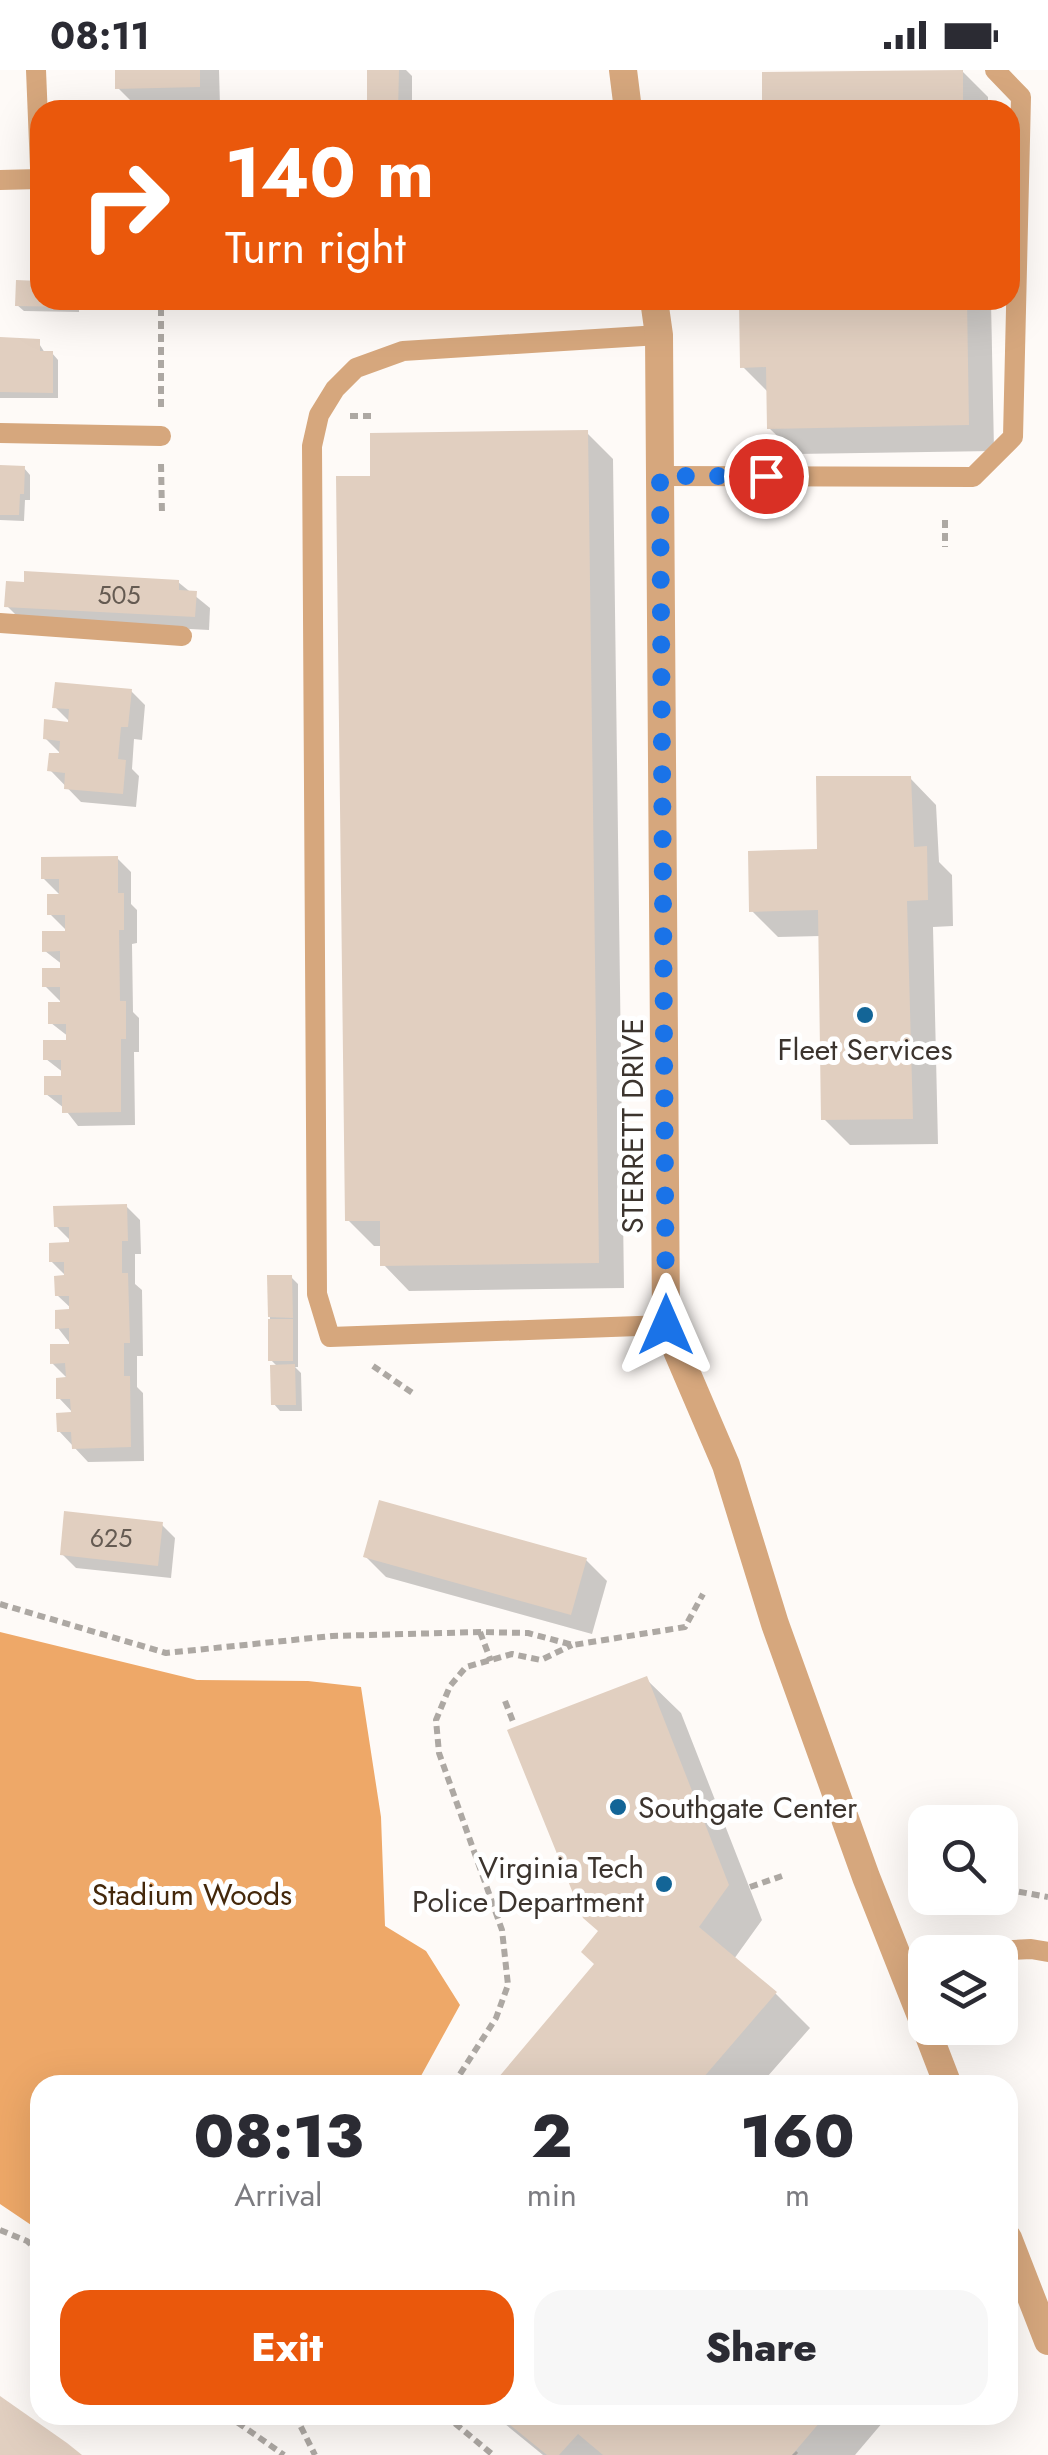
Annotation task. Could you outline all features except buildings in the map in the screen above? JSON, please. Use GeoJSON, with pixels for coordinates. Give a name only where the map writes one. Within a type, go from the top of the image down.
{"type":"FeatureCollection","features":[{"type":"Feature","properties":{"kind":"street"},"geometry":{"type":"LineString","coordinates":[[623,70],[627,100]]}},
{"type":"Feature","properties":{"kind":"street","name":"STERRETT DRIVE"},"geometry":{"type":"LineString","coordinates":[[655,310],[659,335],[666,1325],[726,1466],[775,1624],[908,1952]]}},
{"type":"Feature","properties":{"kind":"street","name":"STERRETT DRIVE"},"geometry":{"type":"LineString","coordinates":[[932,2045],[944,2075]]}},
{"type":"Feature","properties":{"kind":"street"},"geometry":{"type":"LineString","coordinates":[[1018,2264],[1048,2341]]}},
{"type":"Feature","properties":{"kind":"lane"},"geometry":{"type":"LineString","coordinates":[[36,70],[37,100]]}},
{"type":"Feature","properties":{"kind":"lane"},"geometry":{"type":"LineString","coordinates":[[995,70],[1021,97],[1020,146]]}},
{"type":"Feature","properties":{"kind":"lane"},"geometry":{"type":"LineString","coordinates":[[0,180],[30,180]]}},
{"type":"Feature","properties":{"kind":"lane"},"geometry":{"type":"LineString","coordinates":[[660,476],[973,477],[1014,437],[1017,310]]}},
{"type":"Feature","properties":{"kind":"lane"},"geometry":{"type":"LineString","coordinates":[[659,335],[403,351],[356,368],[335,389],[318,415],[312,446],[317,1294],[330,1337],[666,1325]]}},
{"type":"Feature","properties":{"kind":"lane"},"geometry":{"type":"LineString","coordinates":[[0,433],[162,436]]}},
{"type":"Feature","properties":{"kind":"lane"},"geometry":{"type":"LineString","coordinates":[[0,622],[182,636]]}},
{"type":"Feature","properties":{"kind":"lane"},"geometry":{"type":"LineString","coordinates":[[1018,1950],[1048,1952]]}},
{"type":"Feature","properties":{"kind":"path"},"geometry":{"type":"LineString","coordinates":[[945,520],[945,547]]}},
{"type":"Feature","properties":{"kind":"path"},"geometry":{"type":"LineString","coordinates":[[459,2075],[496,2018],[508,1985],[502,1930],[439,1753],[436,1720],[450,1686],[466,1668],[512,1654],[541,1660],[573,1645],[685,1627],[703,1594]]}},
{"type":"Feature","properties":{"kind":"path"},"geometry":{"type":"LineString","coordinates":[[0,1604],[166,1654],[332,1636],[480,1632],[528,1634],[573,1645]]}},
{"type":"Feature","properties":{"kind":"path"},"geometry":{"type":"LineString","coordinates":[[480,1632],[490,1660]]}},
{"type":"Feature","properties":{"kind":"path"},"geometry":{"type":"LineString","coordinates":[[504,1701],[514,1724]]}},
{"type":"Feature","properties":{"kind":"path"},"geometry":{"type":"LineString","coordinates":[[750,1887],[782,1876]]}},
{"type":"Feature","properties":{"kind":"path"},"geometry":{"type":"LineString","coordinates":[[1018,1891],[1048,1897]]}},
{"type":"Feature","properties":{"kind":"path"},"geometry":{"type":"LineString","coordinates":[[0,2230],[30,2244]]}},
{"type":"Feature","properties":{"kind":"path"},"geometry":{"type":"LineString","coordinates":[[241,2425],[284,2455]]}},
{"type":"Feature","properties":{"kind":"path"},"geometry":{"type":"LineString","coordinates":[[300,2425],[316,2455]]}},
{"type":"Feature","properties":{"kind":"path"},"geometry":{"type":"LineString","coordinates":[[457,2425],[493,2455]]}},
{"type":"Feature","properties":{"kind":"green space","name":"Stadium Woods"},"geometry":{"type":"Polygon","coordinates":[[[0,1632],[197,1680],[308,1681],[361,1687],[381,1817],[385,1926],[426,1951],[460,2005],[422,2075],[30,2075],[30,2224],[0,2204],[0,1632]]]}},
{"type":"Feature","properties":{"kind":"place","name":"Fleet Services"},"geometry":{"type":"Point","coordinates":[865,1015]}},
{"type":"Feature","properties":{"kind":"place","name":"Southgate Center"},"geometry":{"type":"Point","coordinates":[618,1807]}},
{"type":"Feature","properties":{"kind":"place","name":"Virginia Tech Police Department"},"geometry":{"type":"Point","coordinates":[664,1884]}},
{"type":"Feature","properties":{"kind":"route"},"geometry":{"type":"LineString","coordinates":[[666,1325],[660,476],[766,476]]}}]}
